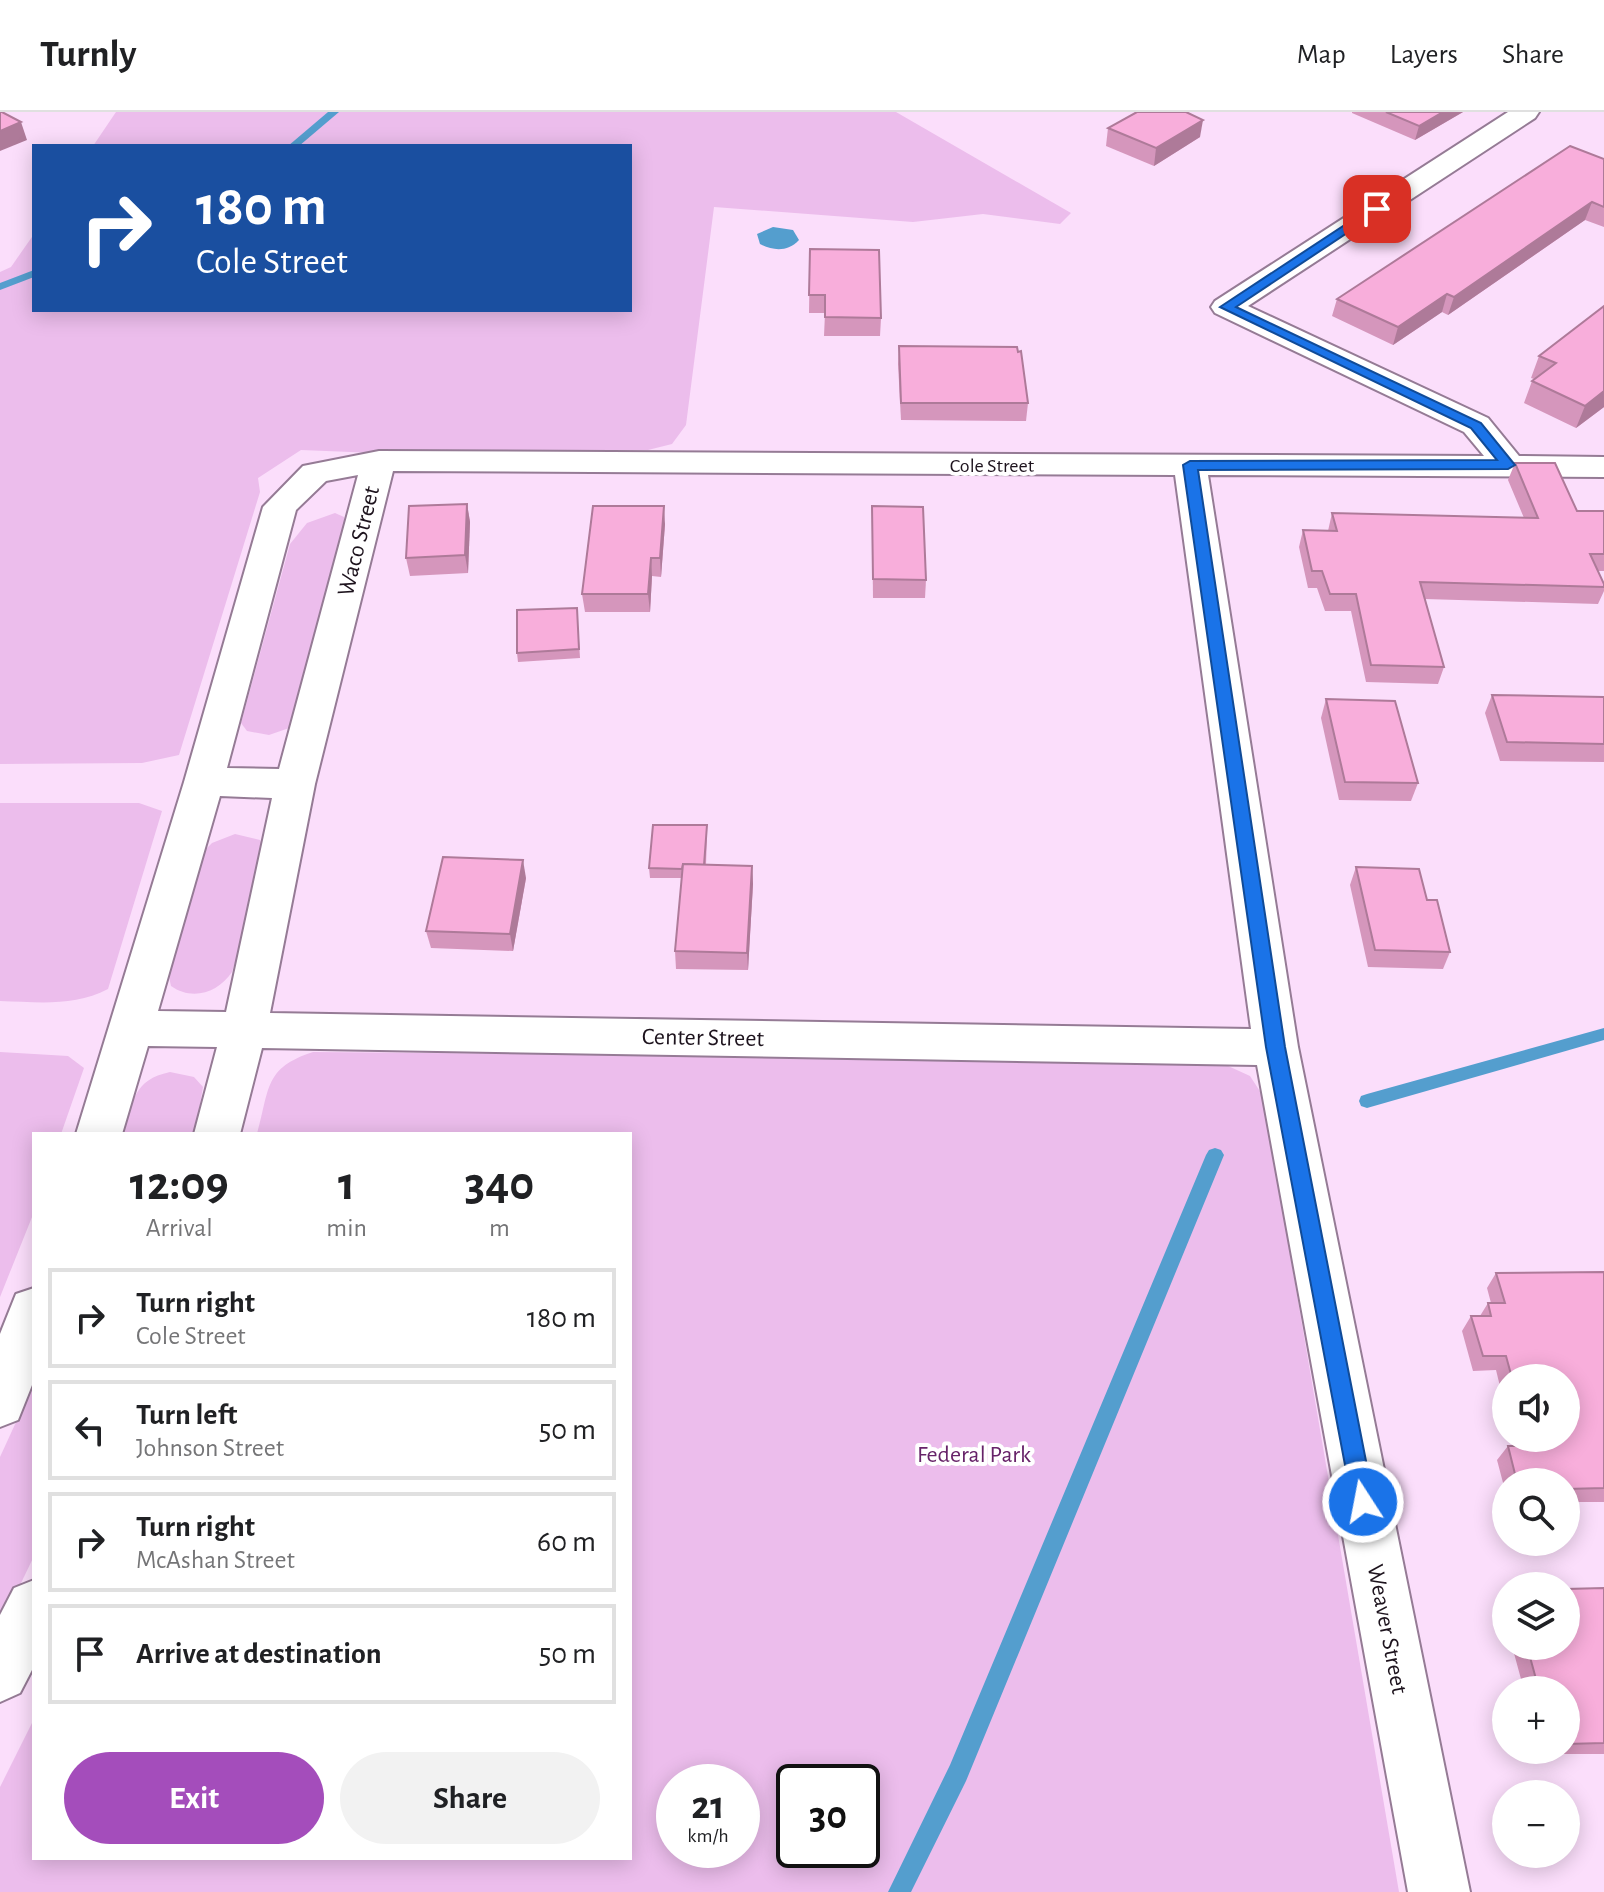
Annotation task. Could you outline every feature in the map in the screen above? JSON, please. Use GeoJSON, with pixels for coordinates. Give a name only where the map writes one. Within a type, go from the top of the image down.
{"type":"FeatureCollection","features":[{"type":"Feature","properties":{"kind":"street"},"geometry":{"type":"LineString","coordinates":[[1508,465],[1476,425],[1226,307],[1526,112]]}},
{"type":"Feature","properties":{"kind":"street","name":"Cole Street"},"geometry":{"type":"LineString","coordinates":[[379,461],[1604,467]]}},
{"type":"Feature","properties":{"kind":"street","name":"Waco Street"},"geometry":{"type":"LineString","coordinates":[[100,1132],[204,782],[280,507],[315,473],[379,461],[295,784],[244,1030],[218,1132]]}},
{"type":"Feature","properties":{"kind":"street","name":"Weaver Street"},"geometry":{"type":"LineString","coordinates":[[1190,465],[1276,1047],[1439,1892]]}},
{"type":"Feature","properties":{"kind":"street"},"geometry":{"type":"LineString","coordinates":[[204,782],[295,784]]}},
{"type":"Feature","properties":{"kind":"street","name":"Center Street"},"geometry":{"type":"LineString","coordinates":[[131,1028],[1276,1047]]}},
{"type":"Feature","properties":{"kind":"street"},"geometry":{"type":"LineString","coordinates":[[0,1403],[32,1315]]}},
{"type":"Feature","properties":{"kind":"street"},"geometry":{"type":"LineString","coordinates":[[0,1673],[32,1612]]}},
{"type":"Feature","properties":{"kind":"green space"},"geometry":{"type":"Polygon","coordinates":[[[116,112],[896,112],[1071,213],[1060,224],[983,214],[913,222],[714,207],[686,425],[672,444],[648,450],[376,453],[301,450],[258,478],[260,492],[179,755],[142,763],[0,764],[0,272],[11,267],[32,237],[32,312],[632,312],[632,144],[94,144],[116,112]]]}},
{"type":"Feature","properties":{"kind":"green space"},"geometry":{"type":"Polygon","coordinates":[[[335,513],[344,517],[346,526],[292,727],[269,735],[247,731],[241,723],[290,544],[307,523],[335,513]]]}},
{"type":"Feature","properties":{"kind":"green space"},"geometry":{"type":"Polygon","coordinates":[[[0,803],[139,803],[162,811],[108,989],[69,1001],[0,1001],[0,803]]]}},
{"type":"Feature","properties":{"kind":"green space"},"geometry":{"type":"Polygon","coordinates":[[[235,834],[260,840],[263,868],[255,905],[232,972],[212,990],[196,994],[179,991],[171,986],[169,977],[205,850],[212,843],[235,834]]]}},
{"type":"Feature","properties":{"kind":"green space"},"geometry":{"type":"Polygon","coordinates":[[[0,1052],[68,1056],[84,1068],[62,1132],[32,1132],[32,1217],[0,1297],[0,1052]]]}},
{"type":"Feature","properties":{"kind":"green space","name":"Federal Park"},"geometry":{"type":"Polygon","coordinates":[[[313,1052],[1215,1060],[1250,1076],[1263,1096],[1399,1892],[0,1892],[0,1787],[32,1723],[32,1860],[632,1860],[632,1132],[258,1132],[268,1092],[277,1073],[297,1058],[313,1052]]]}},
{"type":"Feature","properties":{"kind":"green space"},"geometry":{"type":"Polygon","coordinates":[[[170,1072],[194,1077],[203,1087],[195,1132],[125,1132],[136,1094],[148,1080],[170,1072]]]}},
{"type":"Feature","properties":{"kind":"green space"},"geometry":{"type":"Polygon","coordinates":[[[32,1387],[32,1560],[0,1627],[0,1457],[32,1387]]]}},
{"type":"Feature","properties":{"kind":"water"},"geometry":{"type":"Polygon","coordinates":[[[773,227],[793,230],[799,240],[790,247],[780,249],[760,244],[757,234],[773,227]]]}},
{"type":"Feature","properties":{"kind":"building"},"geometry":{"type":"Polygon","coordinates":[[[2,112],[21,122],[0,131],[2,112]]]}},
{"type":"Feature","properties":{"kind":"building"},"geometry":{"type":"Polygon","coordinates":[[[1137,112],[1186,112],[1203,120],[1156,148],[1108,128],[1137,112]]]}},
{"type":"Feature","properties":{"kind":"building"},"geometry":{"type":"Polygon","coordinates":[[[1386,112],[1443,112],[1419,126],[1386,112]]]}},
{"type":"Feature","properties":{"kind":"building"},"geometry":{"type":"Polygon","coordinates":[[[1570,146],[1604,159],[1604,207],[1592,202],[1454,297],[1447,294],[1398,327],[1337,299],[1570,146]]]}},
{"type":"Feature","properties":{"kind":"building"},"geometry":{"type":"Polygon","coordinates":[[[810,249],[879,250],[881,318],[825,317],[825,295],[809,295],[810,249]]]}},
{"type":"Feature","properties":{"kind":"building"},"geometry":{"type":"Polygon","coordinates":[[[1604,306],[1604,391],[1585,406],[1532,381],[1556,363],[1539,356],[1604,306]]]}},
{"type":"Feature","properties":{"kind":"building"},"geometry":{"type":"Polygon","coordinates":[[[899,346],[1017,347],[1018,352],[1021,351],[1028,403],[901,403],[899,346]]]}},
{"type":"Feature","properties":{"kind":"building"},"geometry":{"type":"Polygon","coordinates":[[[1515,463],[1555,463],[1577,511],[1604,511],[1604,554],[1590,554],[1604,587],[1420,582],[1444,667],[1371,665],[1356,594],[1330,594],[1322,571],[1312,571],[1303,530],[1337,531],[1332,513],[1538,518],[1515,463]]]}},
{"type":"Feature","properties":{"kind":"building"},"geometry":{"type":"Polygon","coordinates":[[[467,504],[465,555],[406,558],[409,506],[467,504]]]}},
{"type":"Feature","properties":{"kind":"building"},"geometry":{"type":"Polygon","coordinates":[[[593,506],[664,506],[660,558],[651,558],[648,594],[582,594],[593,506]]]}},
{"type":"Feature","properties":{"kind":"building"},"geometry":{"type":"Polygon","coordinates":[[[872,506],[923,507],[926,580],[873,579],[872,506]]]}},
{"type":"Feature","properties":{"kind":"building"},"geometry":{"type":"Polygon","coordinates":[[[577,608],[579,649],[517,653],[517,610],[577,608]]]}},
{"type":"Feature","properties":{"kind":"building"},"geometry":{"type":"Polygon","coordinates":[[[1492,695],[1604,697],[1604,744],[1507,742],[1492,695]]]}},
{"type":"Feature","properties":{"kind":"building"},"geometry":{"type":"Polygon","coordinates":[[[1326,699],[1395,701],[1418,783],[1345,782],[1326,699]]]}},
{"type":"Feature","properties":{"kind":"building"},"geometry":{"type":"Polygon","coordinates":[[[653,825],[707,825],[704,865],[683,864],[682,869],[649,868],[653,825]]]}},
{"type":"Feature","properties":{"kind":"building"},"geometry":{"type":"Polygon","coordinates":[[[443,857],[523,860],[510,934],[426,931],[443,857]]]}},
{"type":"Feature","properties":{"kind":"building"},"geometry":{"type":"Polygon","coordinates":[[[683,864],[752,866],[747,953],[675,951],[683,864]]]}},
{"type":"Feature","properties":{"kind":"building"},"geometry":{"type":"Polygon","coordinates":[[[1356,867],[1419,869],[1427,900],[1437,900],[1450,952],[1375,950],[1356,867]]]}},
{"type":"Feature","properties":{"kind":"building"},"geometry":{"type":"Polygon","coordinates":[[[1604,1272],[1604,1488],[1580,1489],[1580,1468],[1514,1468],[1510,1452],[1580,1452],[1580,1364],[1508,1364],[1506,1356],[1483,1356],[1471,1316],[1491,1316],[1488,1303],[1505,1303],[1496,1273],[1604,1272]]]}},
{"type":"Feature","properties":{"kind":"building"},"geometry":{"type":"Polygon","coordinates":[[[1604,1588],[1604,1743],[1580,1744],[1580,1676],[1535,1676],[1531,1660],[1580,1660],[1580,1589],[1604,1588]]]}},
{"type":"Feature","properties":{"kind":"waterway"},"geometry":{"type":"LineString","coordinates":[[295,144],[334,112]]}},
{"type":"Feature","properties":{"kind":"waterway"},"geometry":{"type":"LineString","coordinates":[[0,287],[32,274]]}},
{"type":"Feature","properties":{"kind":"waterway"},"geometry":{"type":"LineString","coordinates":[[1367,1101],[1604,1034]]}},
{"type":"Feature","properties":{"kind":"waterway"},"geometry":{"type":"LineString","coordinates":[[899,1892],[958,1773],[1215,1155]]}},
{"type":"Feature","properties":{"kind":"route"},"geometry":{"type":"LineString","coordinates":[[1363,1502],[1276,1047],[1190,465],[1508,465],[1476,425],[1226,307],[1377,209]]}}]}
